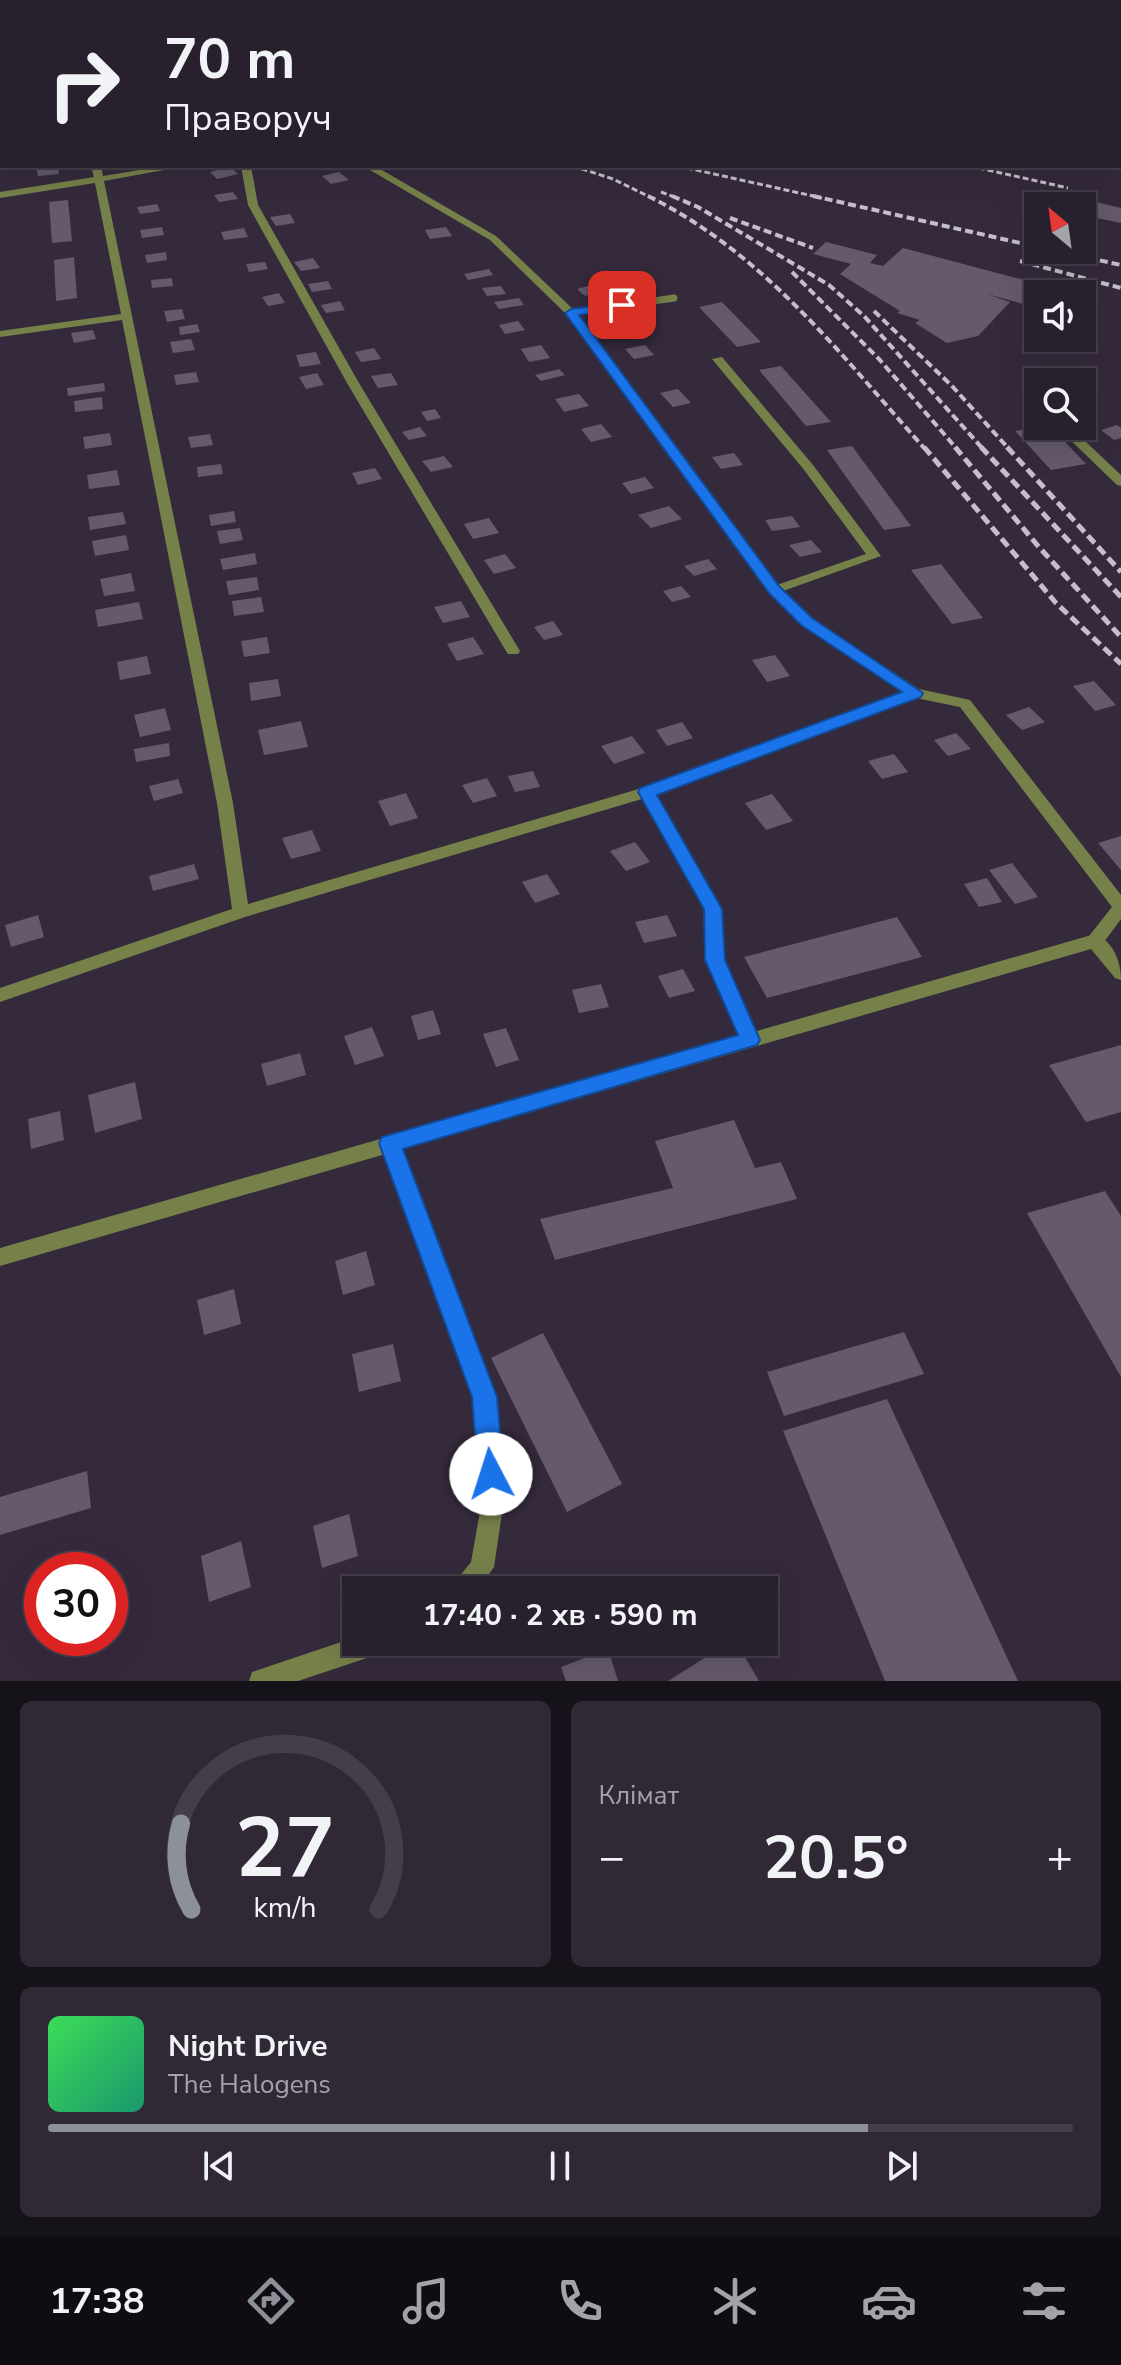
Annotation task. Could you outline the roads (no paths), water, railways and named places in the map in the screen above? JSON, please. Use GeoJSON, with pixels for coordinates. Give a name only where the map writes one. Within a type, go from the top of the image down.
{"type":"FeatureCollection","features":[{"type":"Feature","properties":{"kind":"street"},"geometry":{"type":"LineString","coordinates":[[0,195],[98,173],[157,168]]}},
{"type":"Feature","properties":{"kind":"street"},"geometry":{"type":"LineString","coordinates":[[246,168],[253,205],[353,383],[513,651]]}},
{"type":"Feature","properties":{"kind":"street"},"geometry":{"type":"LineString","coordinates":[[0,1257],[1095,941],[1121,907],[965,703],[915,693],[806,621],[774,590],[571,313],[493,238],[371,168]]}},
{"type":"Feature","properties":{"kind":"street"},"geometry":{"type":"LineString","coordinates":[[98,173],[225,803],[241,912]]}},
{"type":"Feature","properties":{"kind":"street"},"geometry":{"type":"LineString","coordinates":[[0,334],[127,316]]}},
{"type":"Feature","properties":{"kind":"street"},"geometry":{"type":"LineString","coordinates":[[718,359],[809,468],[874,556],[774,590]]}},
{"type":"Feature","properties":{"kind":"street"},"geometry":{"type":"LineString","coordinates":[[1077,440],[1121,482]]}},
{"type":"Feature","properties":{"kind":"street"},"geometry":{"type":"LineString","coordinates":[[0,995],[241,912],[647,792],[915,693]]}},
{"type":"Feature","properties":{"kind":"street"},"geometry":{"type":"LineString","coordinates":[[1095,941],[1121,973]]}},
{"type":"Feature","properties":{"kind":"street"},"geometry":{"type":"LineString","coordinates":[[390,1143],[485,1397],[493,1500],[482,1567],[475,1576]]}},
{"type":"Feature","properties":{"kind":"street"},"geometry":{"type":"LineString","coordinates":[[261,1681],[342,1654]]}},
{"type":"Feature","properties":{"kind":"lane"},"geometry":{"type":"LineString","coordinates":[[571,313],[674,298]]}},
{"type":"Feature","properties":{"kind":"lane"},"geometry":{"type":"LineString","coordinates":[[647,792],[713,909],[715,960],[750,1040]]}},
{"type":"Feature","properties":{"kind":"railway"},"geometry":{"type":"LineString","coordinates":[[579,168],[613,179],[649,196]]}},
{"type":"Feature","properties":{"kind":"railway"},"geometry":{"type":"LineString","coordinates":[[687,168],[813,196]]}},
{"type":"Feature","properties":{"kind":"railway"},"geometry":{"type":"LineString","coordinates":[[979,168],[1068,188]]}},
{"type":"Feature","properties":{"kind":"railway"},"geometry":{"type":"LineString","coordinates":[[661,192],[675,197]]}},
{"type":"Feature","properties":{"kind":"railway"},"geometry":{"type":"LineString","coordinates":[[649,196],[690,220],[765,276],[831,342],[925,449]]}},
{"type":"Feature","properties":{"kind":"railway"},"geometry":{"type":"LineString","coordinates":[[813,196],[822,198]]}},
{"type":"Feature","properties":{"kind":"railway"},"geometry":{"type":"LineString","coordinates":[[813,196],[1024,244]]}},
{"type":"Feature","properties":{"kind":"railway"},"geometry":{"type":"LineString","coordinates":[[675,197],[698,207],[829,285],[864,316],[983,449]]}},
{"type":"Feature","properties":{"kind":"railway"},"geometry":{"type":"LineString","coordinates":[[730,218],[813,248]]}},
{"type":"Feature","properties":{"kind":"railway"},"geometry":{"type":"LineString","coordinates":[[1096,259],[1121,265]]}},
{"type":"Feature","properties":{"kind":"railway"},"geometry":{"type":"LineString","coordinates":[[1020,261],[1121,288]]}},
{"type":"Feature","properties":{"kind":"railway"},"geometry":{"type":"LineString","coordinates":[[792,272],[879,359],[957,449]]}},
{"type":"Feature","properties":{"kind":"railway"},"geometry":{"type":"LineString","coordinates":[[874,311],[952,386],[1009,449]]}},
{"type":"Feature","properties":{"kind":"railway"},"geometry":{"type":"LineString","coordinates":[[924,447],[1056,603],[1121,664]]}},
{"type":"Feature","properties":{"kind":"railway"},"geometry":{"type":"LineString","coordinates":[[955,447],[1038,546],[1121,637]]}},
{"type":"Feature","properties":{"kind":"railway"},"geometry":{"type":"LineString","coordinates":[[981,447],[1121,597]]}},
{"type":"Feature","properties":{"kind":"railway"},"geometry":{"type":"LineString","coordinates":[[1007,447],[1121,572]]}}]}
